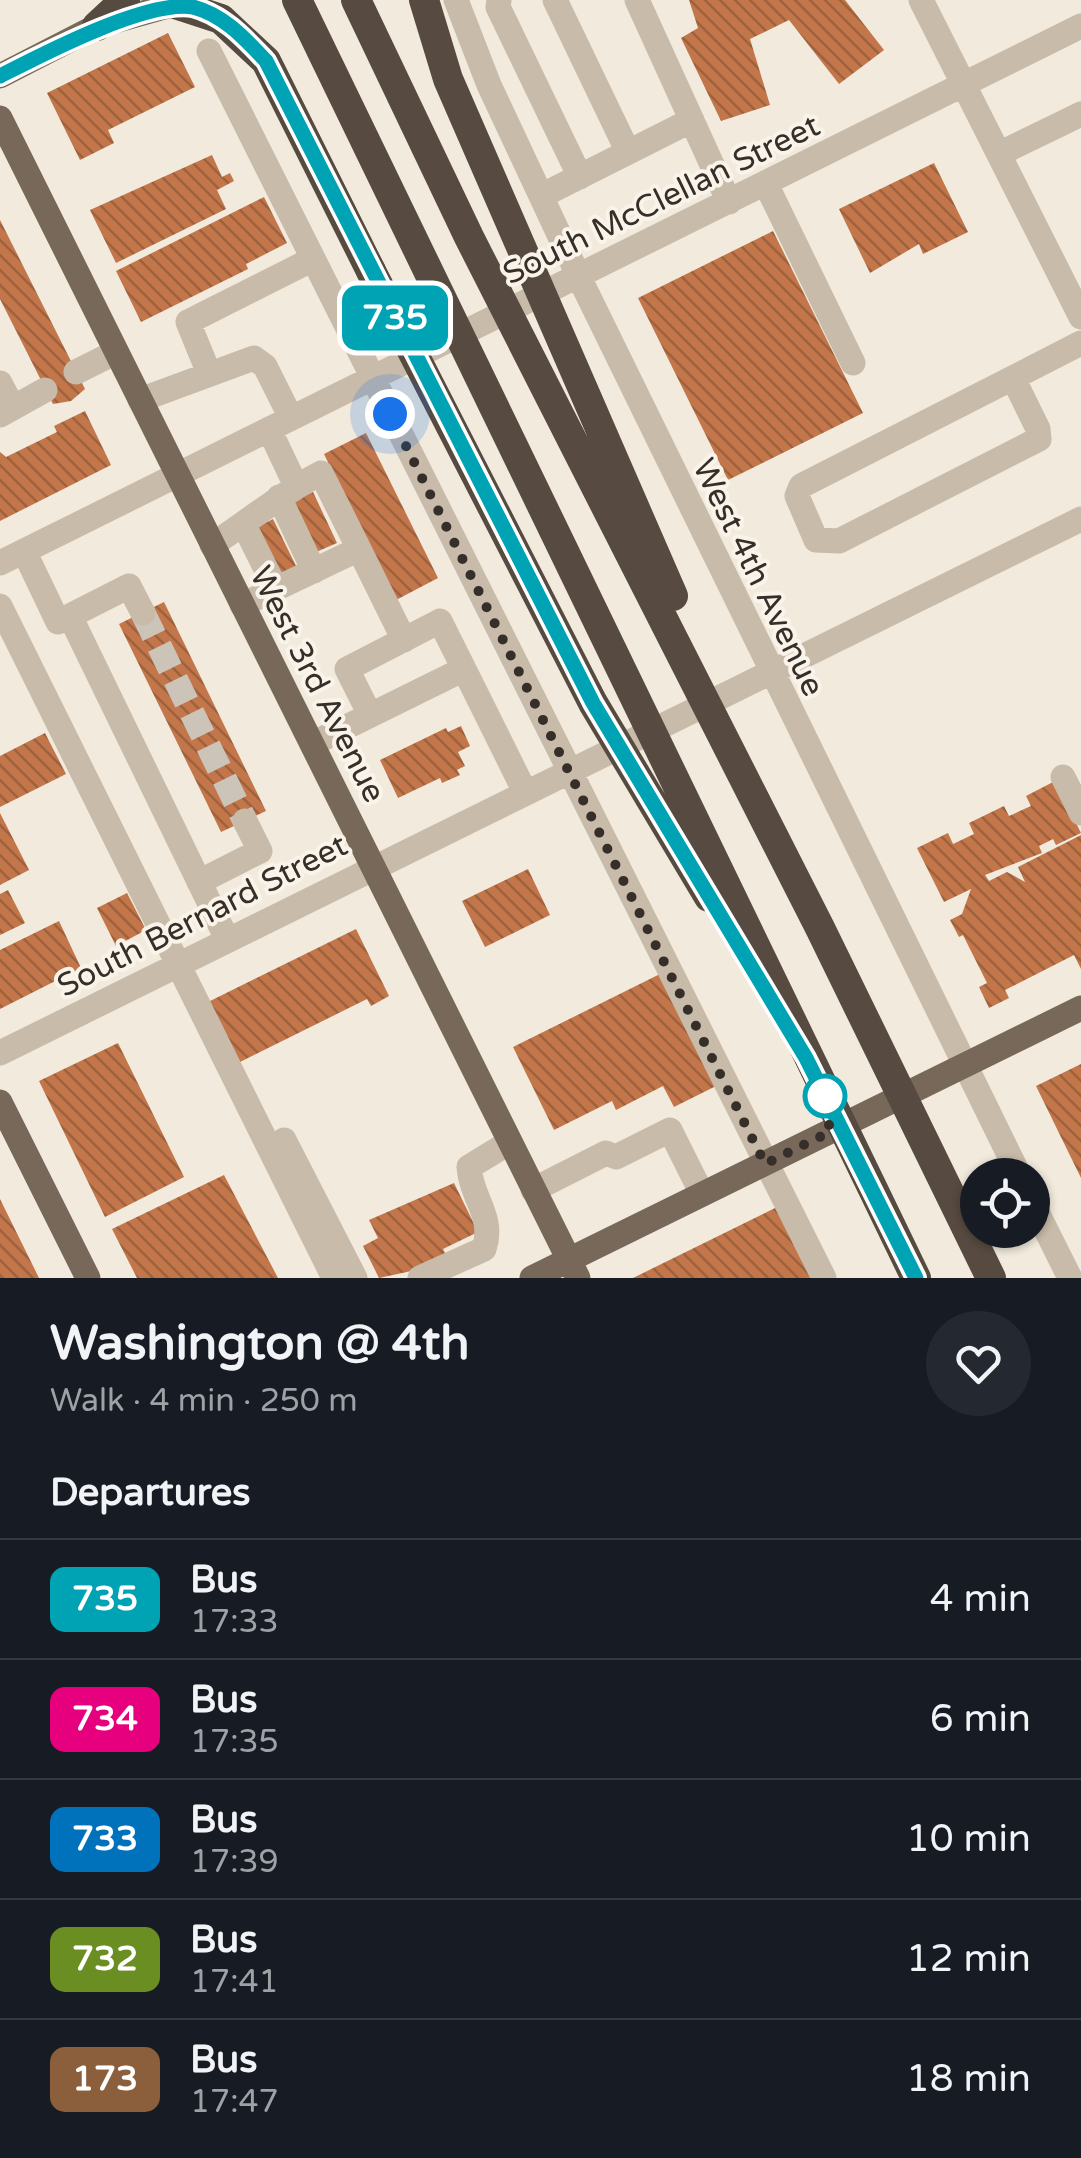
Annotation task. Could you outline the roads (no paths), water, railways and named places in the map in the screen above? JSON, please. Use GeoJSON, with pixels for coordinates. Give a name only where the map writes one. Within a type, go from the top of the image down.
{"type":"FeatureCollection","features":[{"type":"Feature","properties":{"kind":"highway"},"geometry":{"type":"LineString","coordinates":[[97,26],[125,0]]}},
{"type":"Feature","properties":{"kind":"highway"},"geometry":{"type":"LineString","coordinates":[[297,0],[806,1058],[916,1278]]}},
{"type":"Feature","properties":{"kind":"highway"},"geometry":{"type":"LineString","coordinates":[[356,0],[470,237],[820,928],[991,1278]]}},
{"type":"Feature","properties":{"kind":"highway"},"geometry":{"type":"LineString","coordinates":[[424,0],[448,79],[820,928]]}},
{"type":"Feature","properties":{"kind":"highway"},"geometry":{"type":"LineString","coordinates":[[179,2],[221,19],[266,61],[593,703],[806,1058]]}},
{"type":"Feature","properties":{"kind":"main road"},"geometry":{"type":"LineString","coordinates":[[0,76],[97,26],[179,2]]}},
{"type":"Feature","properties":{"kind":"main road","name":"West 3rd Avenue"},"geometry":{"type":"LineString","coordinates":[[0,118],[573,1269]]}},
{"type":"Feature","properties":{"kind":"main road"},"geometry":{"type":"LineString","coordinates":[[532,1278],[573,1269],[702,1194],[1081,1008]]}},
{"type":"Feature","properties":{"kind":"main road"},"geometry":{"type":"LineString","coordinates":[[0,1102],[88,1278]]}},
{"type":"Feature","properties":{"kind":"street","name":"West 4th Avenue"},"geometry":{"type":"LineString","coordinates":[[456,0],[489,85],[578,275],[769,673],[1011,1158]]}},
{"type":"Feature","properties":{"kind":"street"},"geometry":{"type":"LineString","coordinates":[[499,0],[498,6],[580,177]]}},
{"type":"Feature","properties":{"kind":"street"},"geometry":{"type":"LineString","coordinates":[[555,0],[628,152]]}},
{"type":"Feature","properties":{"kind":"street"},"geometry":{"type":"LineString","coordinates":[[637,0],[729,202]]}},
{"type":"Feature","properties":{"kind":"street"},"geometry":{"type":"LineString","coordinates":[[921,0],[1081,317]]}},
{"type":"Feature","properties":{"kind":"street","name":"South McClellan Street"},"geometry":{"type":"LineString","coordinates":[[0,563],[1081,26]]}},
{"type":"Feature","properties":{"kind":"street"},"geometry":{"type":"LineString","coordinates":[[209,51],[824,1278]]}},
{"type":"Feature","properties":{"kind":"street"},"geometry":{"type":"LineString","coordinates":[[999,154],[1081,114]]}},
{"type":"Feature","properties":{"kind":"street"},"geometry":{"type":"LineString","coordinates":[[541,196],[692,120]]}},
{"type":"Feature","properties":{"kind":"street"},"geometry":{"type":"LineString","coordinates":[[766,184],[854,363]]}},
{"type":"Feature","properties":{"kind":"street"},"geometry":{"type":"LineString","coordinates":[[208,371],[188,322],[313,260]]}},
{"type":"Feature","properties":{"kind":"street"},"geometry":{"type":"LineString","coordinates":[[1013,378],[1038,429],[1038,439],[840,541],[816,540],[800,506],[800,486],[1081,343]]}},
{"type":"Feature","properties":{"kind":"street"},"geometry":{"type":"LineString","coordinates":[[76,372],[116,352]]}},
{"type":"Feature","properties":{"kind":"street"},"geometry":{"type":"LineString","coordinates":[[140,400],[208,371],[254,358],[264,366],[280,423],[287,491],[314,571]]}},
{"type":"Feature","properties":{"kind":"street"},"geometry":{"type":"LineString","coordinates":[[0,383],[6,412],[46,390]]}},
{"type":"Feature","properties":{"kind":"street"},"geometry":{"type":"LineString","coordinates":[[212,546],[287,491],[321,474],[404,640]]}},
{"type":"Feature","properties":{"kind":"street","name":"South Bernard Street"},"geometry":{"type":"LineString","coordinates":[[0,1052],[1081,519]]}},
{"type":"Feature","properties":{"kind":"street"},"geometry":{"type":"LineString","coordinates":[[244,524],[276,589]]}},
{"type":"Feature","properties":{"kind":"street"},"geometry":{"type":"LineString","coordinates":[[242,605],[359,549]]}},
{"type":"Feature","properties":{"kind":"street"},"geometry":{"type":"LineString","coordinates":[[24,551],[58,622],[130,586],[143,612]]}},
{"type":"Feature","properties":{"kind":"street"},"geometry":{"type":"LineString","coordinates":[[0,606],[334,1278]]}},
{"type":"Feature","properties":{"kind":"street"},"geometry":{"type":"LineString","coordinates":[[70,616],[227,938]]}},
{"type":"Feature","properties":{"kind":"street"},"geometry":{"type":"LineString","coordinates":[[370,715],[347,669],[440,622],[525,792]]}},
{"type":"Feature","properties":{"kind":"street"},"geometry":{"type":"LineString","coordinates":[[312,744],[464,668]]}},
{"type":"Feature","properties":{"kind":"street"},"geometry":{"type":"LineString","coordinates":[[1063,776],[1081,813]]}},
{"type":"Feature","properties":{"kind":"street"},"geometry":{"type":"LineString","coordinates":[[199,882],[260,851],[245,821]]}},
{"type":"Feature","properties":{"kind":"street"},"geometry":{"type":"LineString","coordinates":[[534,1190],[606,1154],[616,1157],[670,1130],[702,1194]]}},
{"type":"Feature","properties":{"kind":"street"},"geometry":{"type":"LineString","coordinates":[[284,1140],[355,1278]]}},
{"type":"Feature","properties":{"kind":"street"},"geometry":{"type":"LineString","coordinates":[[420,1278],[484,1248],[489,1233],[486,1215],[470,1184],[469,1167],[510,1142]]}},
{"type":"Feature","properties":{"kind":"street"},"geometry":{"type":"LineString","coordinates":[[1050,1238],[1070,1278]]}},
{"type":"Feature","properties":{"kind":"tunnel"},"geometry":{"type":"LineString","coordinates":[[143,613],[245,821]]}}]}
